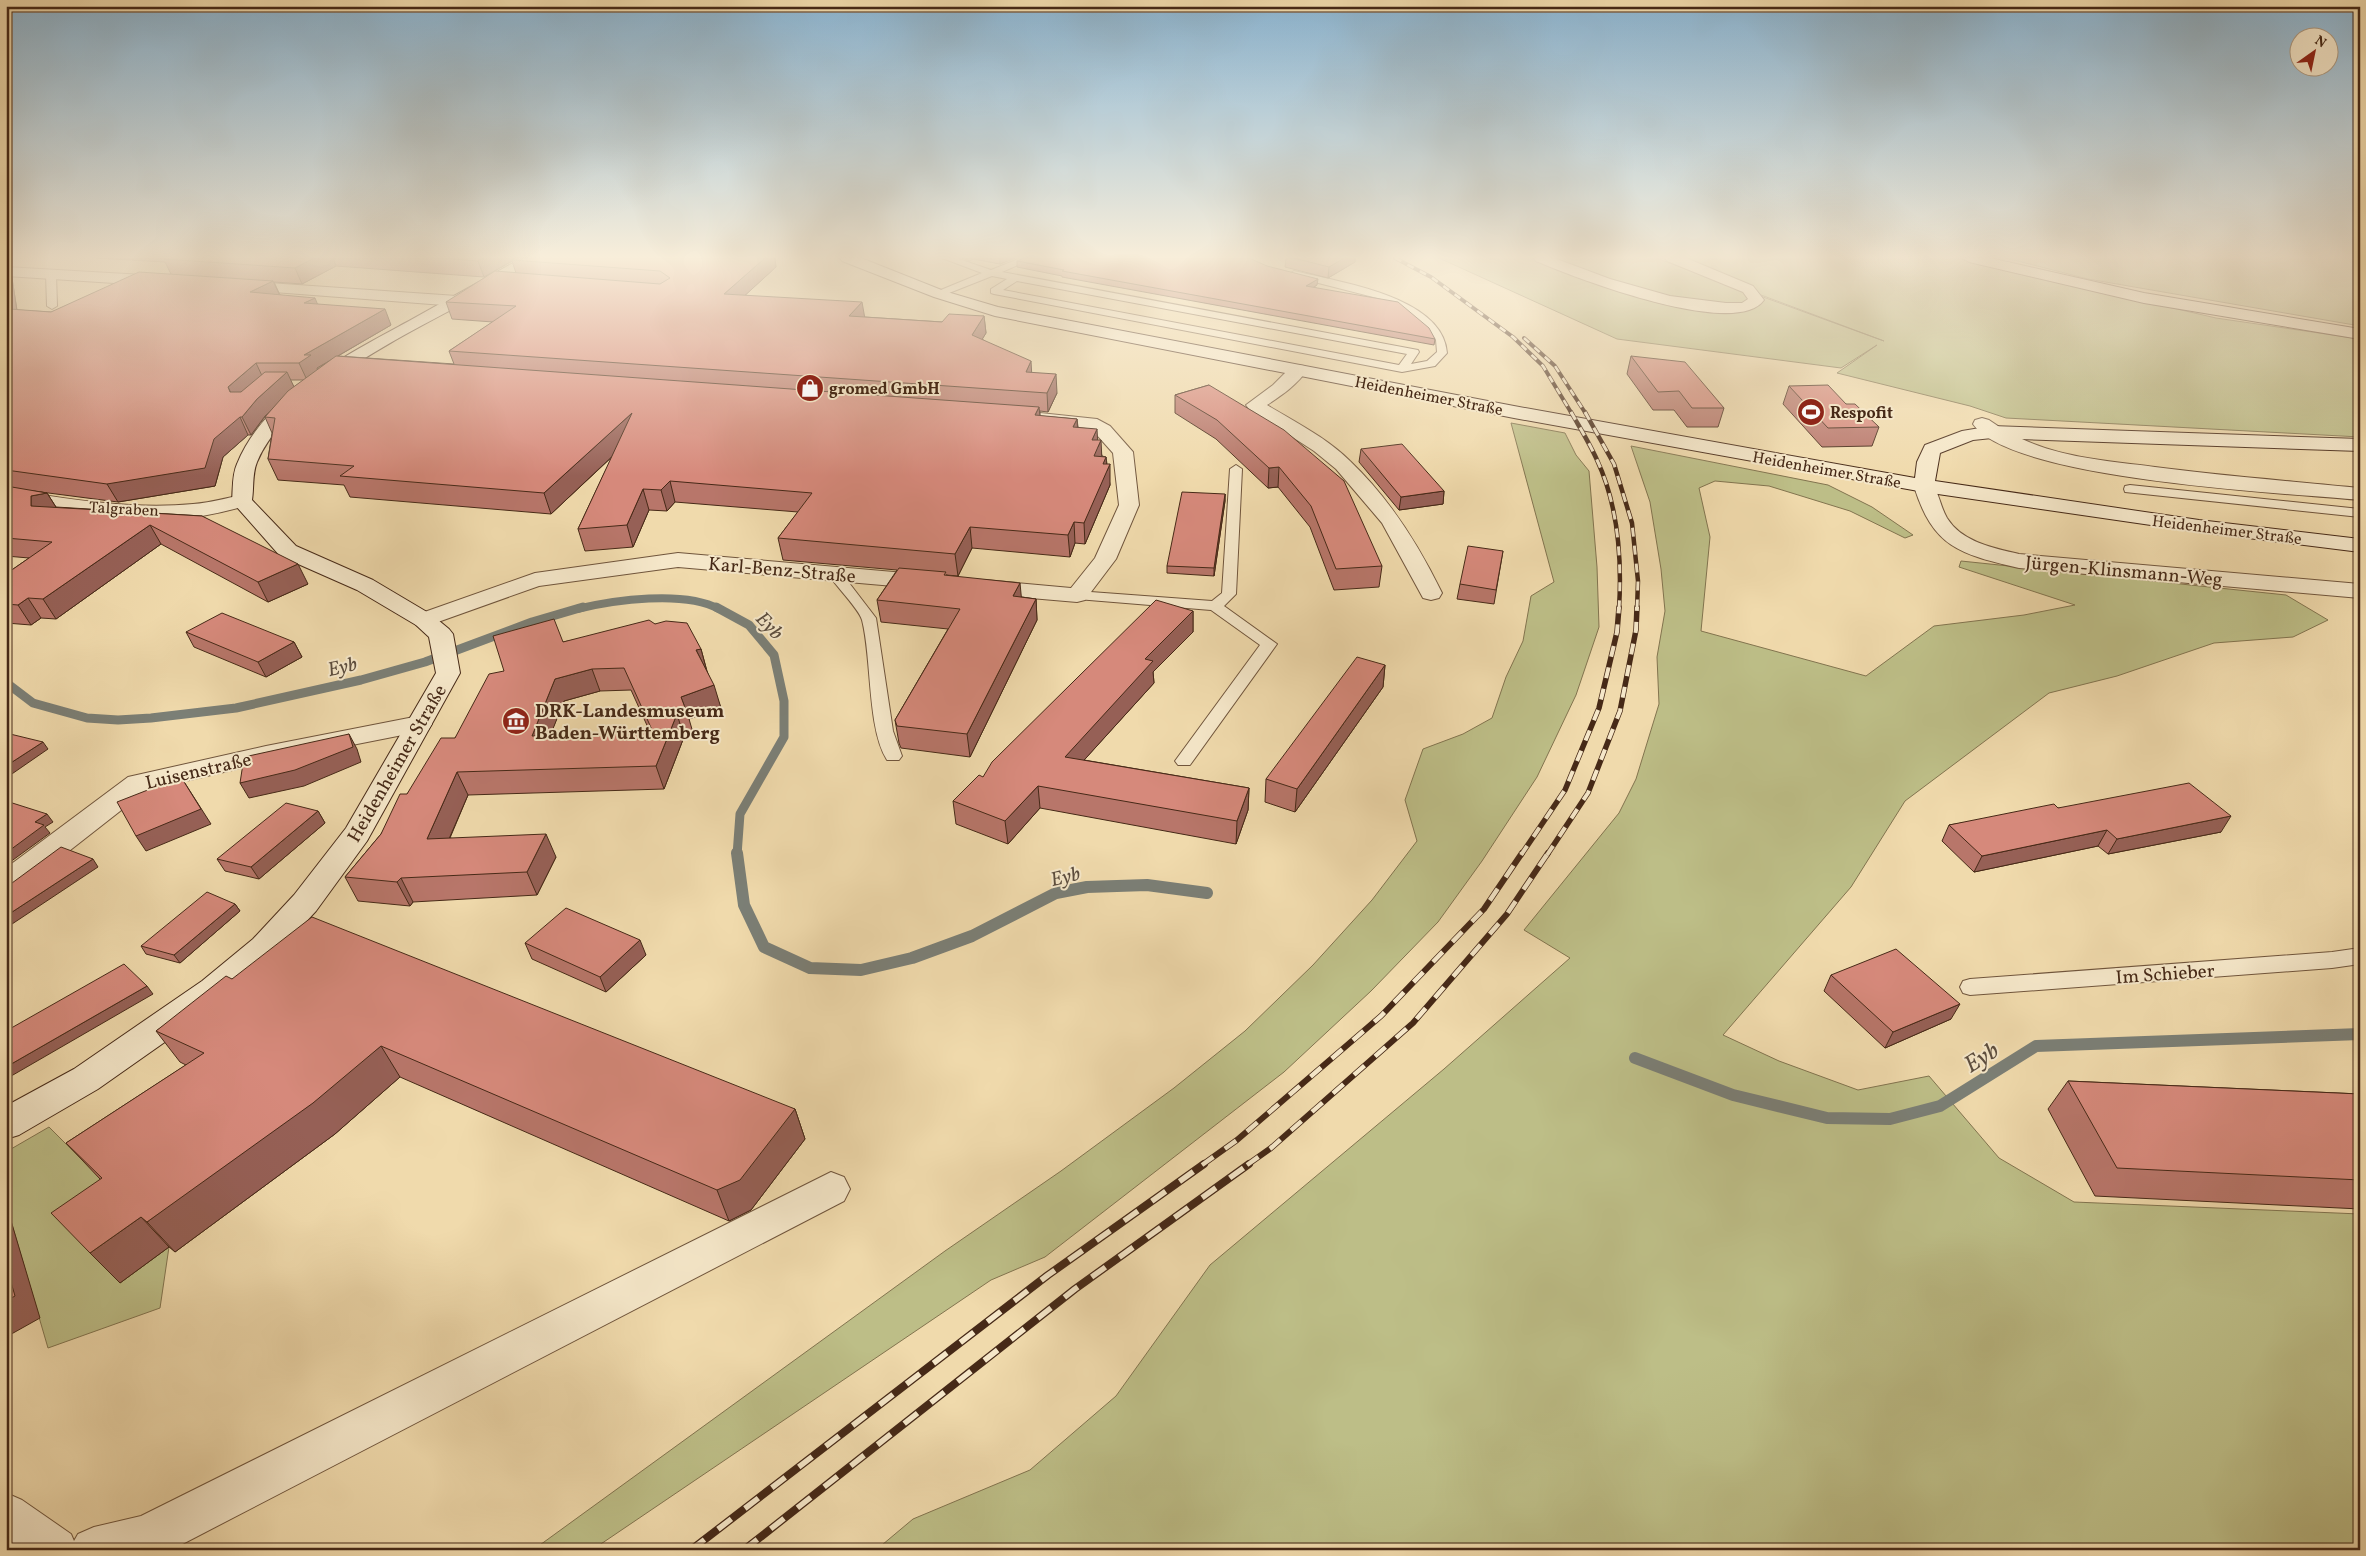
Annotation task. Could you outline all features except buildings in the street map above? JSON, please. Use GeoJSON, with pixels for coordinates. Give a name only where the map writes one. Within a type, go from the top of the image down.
{"type":"FeatureCollection","features":[{"type":"Feature","properties":{"kind":"street"},"geometry":{"type":"LineString","coordinates":[[405,331],[341,368],[307,384],[260,439],[247,464],[242,501],[288,551],[366,585],[433,627]]}},
{"type":"Feature","properties":{"kind":"street","name":"Heidenheimer Straße"},"geometry":{"type":"LineString","coordinates":[[1090,331],[1632,434],[1924,486],[2199,526],[2360,546]]}},
{"type":"Feature","properties":{"kind":"street"},"geometry":{"type":"LineString","coordinates":[[2340,331],[2360,334]]}},
{"type":"Feature","properties":{"kind":"street"},"geometry":{"type":"LineString","coordinates":[[341,368],[370,370]]}},
{"type":"Feature","properties":{"kind":"street"},"geometry":{"type":"LineString","coordinates":[[1298,370],[1279,389],[1255,405],[1321,447],[1343,465],[1391,520],[1413,556],[1431,593]]}},
{"type":"Feature","properties":{"kind":"street"},"geometry":{"type":"LineString","coordinates":[[1021,418],[1090,423],[1103,430],[1123,452],[1129,505],[1104,559],[1077,596]]}},
{"type":"Feature","properties":{"kind":"street"},"geometry":{"type":"LineString","coordinates":[[1924,486],[1927,462],[1932,449],[1987,428],[2360,445]]}},
{"type":"Feature","properties":{"kind":"street"},"geometry":{"type":"LineString","coordinates":[[1987,428],[2017,446],[2054,457],[2171,476],[2360,494]]}},
{"type":"Feature","properties":{"kind":"street","name":"Jürgen-Klinsmann-Weg"},"geometry":{"type":"LineString","coordinates":[[1924,486],[1928,503],[1939,524],[1951,537],[1982,552],[2019,560],[2360,591]]}},
{"type":"Feature","properties":{"kind":"street","name":"Talgraben"},"geometry":{"type":"LineString","coordinates":[[6,495],[54,504],[147,510],[191,511],[242,501]]}},
{"type":"Feature","properties":{"kind":"street","name":"Karl-Benz-Straße"},"geometry":{"type":"LineString","coordinates":[[433,627],[535,580],[678,560],[1077,596]]}},
{"type":"Feature","properties":{"kind":"street","name":"Heidenheimer Straße"},"geometry":{"type":"LineString","coordinates":[[6,1124],[86,1079],[214,990],[264,947],[305,903],[357,834],[448,673],[433,627]]}},
{"type":"Feature","properties":{"kind":"street","name":"Luisenstraße"},"geometry":{"type":"LineString","coordinates":[[6,882],[31,866],[138,783],[266,754],[419,724]]}},
{"type":"Feature","properties":{"kind":"street"},"geometry":{"type":"LineString","coordinates":[[94,1550],[146,1538],[831,1189]]}},
{"type":"Feature","properties":{"kind":"street"},"geometry":{"type":"LineString","coordinates":[[6,1516],[55,1550]]}},
{"type":"Feature","properties":{"kind":"lane"},"geometry":{"type":"LineString","coordinates":[[1199,331],[1402,369],[1431,364],[1442,353],[1442,340],[1433,331]]}},
{"type":"Feature","properties":{"kind":"lane"},"geometry":{"type":"LineString","coordinates":[[1301,331],[1414,352],[1402,369]]}},
{"type":"Feature","properties":{"kind":"lane"},"geometry":{"type":"LineString","coordinates":[[1298,370],[1330,336]]}},
{"type":"Feature","properties":{"kind":"lane"},"geometry":{"type":"LineString","coordinates":[[1215,606],[1229,594],[1236,468]]}},
{"type":"Feature","properties":{"kind":"lane"},"geometry":{"type":"LineString","coordinates":[[2270,486],[2285,506]]}},
{"type":"Feature","properties":{"kind":"lane"},"geometry":{"type":"LineString","coordinates":[[2130,489],[2360,513]]}},
{"type":"Feature","properties":{"kind":"lane"},"geometry":{"type":"LineString","coordinates":[[835,574],[869,618],[885,731],[893,756]]}},
{"type":"Feature","properties":{"kind":"lane"},"geometry":{"type":"LineString","coordinates":[[1077,596],[1215,606],[1269,644],[1184,761]]}},
{"type":"Feature","properties":{"kind":"lane","name":"Im Schieber"},"geometry":{"type":"LineString","coordinates":[[1970,987],[2332,960],[2360,956]]}},
{"type":"Feature","properties":{"kind":"green space"},"geometry":{"type":"Polygon","coordinates":[[[1599,331],[1855,331],[1884,341],[1856,331],[2302,331],[2360,339],[2360,437],[2006,418],[1970,406],[1837,373],[1877,345],[1841,368],[1617,339],[1599,331]]]}},
{"type":"Feature","properties":{"kind":"green space"},"geometry":{"type":"Polygon","coordinates":[[[1511,423],[1565,433],[1576,455],[1589,471],[1597,567],[1599,627],[1576,695],[1537,777],[1482,861],[1438,922],[1371,991],[1284,1072],[1045,1257],[991,1280],[592,1550],[533,1550],[945,1251],[1061,1171],[1174,1088],[1245,1031],[1313,965],[1372,900],[1417,841],[1405,800],[1423,749],[1463,734],[1492,718],[1506,677],[1523,641],[1531,596],[1554,582],[1511,423]]]}},
{"type":"Feature","properties":{"kind":"green space"},"geometry":{"type":"Polygon","coordinates":[[[1631,446],[1828,485],[1872,507],[1913,535],[1905,538],[1850,511],[1769,486],[1715,481],[1699,488],[1710,537],[1701,631],[1866,676],[1934,626],[2024,615],[2075,605],[1959,567],[1961,561],[2286,595],[2328,620],[2293,637],[2214,643],[2117,676],[2049,693],[1905,801],[1851,887],[1723,1035],[1779,1061],[1858,1090],[1929,1076],[1999,1158],[2074,1202],[2360,1214],[2360,1550],[876,1550],[913,1519],[1030,1470],[1116,1396],[1210,1265],[1444,1069],[1570,958],[1524,930],[1619,813],[1636,779],[1659,704],[1657,657],[1665,611],[1661,569],[1650,502],[1631,446]]]}},
{"type":"Feature","properties":{"kind":"green space"},"geometry":{"type":"Polygon","coordinates":[[[49,1127],[169,1247],[160,1308],[48,1348],[6,1204],[6,1157],[11,1149],[49,1127]]]}},
{"type":"Feature","properties":{"kind":"waterway","name":"Eyb"},"geometry":{"type":"LineString","coordinates":[[577,609],[649,598],[687,600],[704,603],[719,609]]}},
{"type":"Feature","properties":{"kind":"waterway","name":"Eyb"},"geometry":{"type":"LineString","coordinates":[[6,670],[8,684],[33,703],[87,718],[118,720],[151,718],[236,708],[361,680],[425,662],[532,622],[583,607]]}},
{"type":"Feature","properties":{"kind":"waterway","name":"Eyb"},"geometry":{"type":"LineString","coordinates":[[716,607],[749,625],[774,655],[784,701],[784,737],[740,814],[737,854]]}},
{"type":"Feature","properties":{"kind":"waterway","name":"Eyb"},"geometry":{"type":"LineString","coordinates":[[737,854],[744,905],[764,947],[810,968],[861,970],[912,958],[972,936],[1056,893],[1087,887],[1147,885],[1207,893]]}},
{"type":"Feature","properties":{"kind":"waterway","name":"Eyb"},"geometry":{"type":"LineString","coordinates":[[1635,1058],[1733,1095],[1827,1118],[1890,1119],[1940,1106],[2036,1046],[2360,1034]]}},
{"type":"Feature","properties":{"kind":"railway"},"geometry":{"type":"LineString","coordinates":[[1504,331],[1543,366],[1572,414]]}},
{"type":"Feature","properties":{"kind":"railway"},"geometry":{"type":"LineString","coordinates":[[1524,338],[1555,366],[1586,414]]}},
{"type":"Feature","properties":{"kind":"railway"},"geometry":{"type":"LineString","coordinates":[[1571,412],[1594,454],[1610,495],[1619,552],[1619,609]]}},
{"type":"Feature","properties":{"kind":"railway"},"geometry":{"type":"LineString","coordinates":[[1585,412],[1614,464],[1632,523],[1638,581],[1637,609]]}},
{"type":"Feature","properties":{"kind":"railway"},"geometry":{"type":"LineString","coordinates":[[1521,855],[1565,790],[1599,708],[1617,632],[1619,607]]}},
{"type":"Feature","properties":{"kind":"railway"},"geometry":{"type":"LineString","coordinates":[[1547,855],[1588,793],[1620,711],[1636,630],[1637,607]]}},
{"type":"Feature","properties":{"kind":"railway"},"geometry":{"type":"LineString","coordinates":[[1202,1165],[1237,1140],[1381,1016],[1484,909],[1522,853]]}},
{"type":"Feature","properties":{"kind":"railway"},"geometry":{"type":"LineString","coordinates":[[1247,1165],[1271,1148],[1413,1023],[1507,914],[1548,853]]}},
{"type":"Feature","properties":{"kind":"railway"},"geometry":{"type":"LineString","coordinates":[[691,1550],[1048,1275],[1204,1164]]}},
{"type":"Feature","properties":{"kind":"railway"},"geometry":{"type":"LineString","coordinates":[[744,1550],[1075,1289],[1249,1164]]}},
{"type":"Feature","properties":{"kind":"place","name":"gromed GmbH"},"geometry":{"type":"Point","coordinates":[810,388]}},
{"type":"Feature","properties":{"kind":"place","name":"Respofit"},"geometry":{"type":"Point","coordinates":[1811,412]}},
{"type":"Feature","properties":{"kind":"place","name":"DRK-Landesmuseum Baden-Württemberg"},"geometry":{"type":"Point","coordinates":[516,721]}}]}
